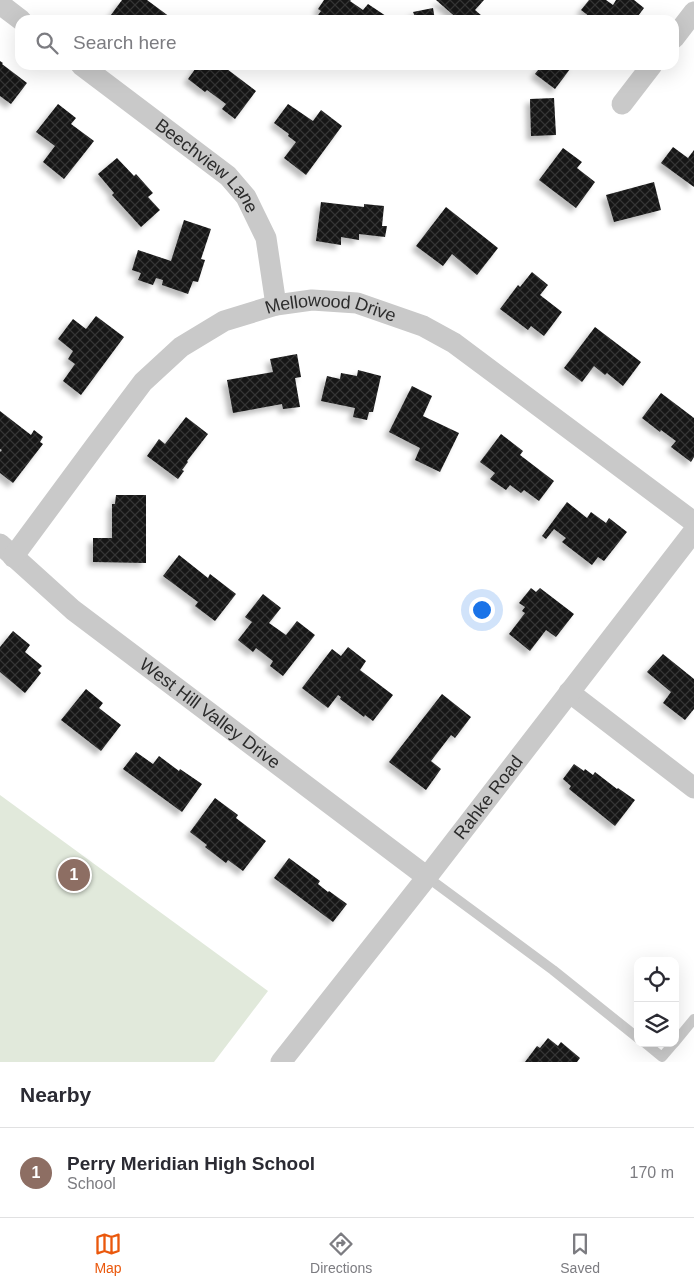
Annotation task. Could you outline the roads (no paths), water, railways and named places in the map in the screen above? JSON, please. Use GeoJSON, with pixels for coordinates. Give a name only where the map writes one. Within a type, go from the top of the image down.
{"type":"FeatureCollection","features":[{"type":"Feature","properties":{"kind":"street"},"geometry":{"type":"LineString","coordinates":[[0,4],[15,15]]}},
{"type":"Feature","properties":{"kind":"street"},"geometry":{"type":"LineString","coordinates":[[679,32],[694,12]]}},
{"type":"Feature","properties":{"kind":"street","name":"Beechview Lane"},"geometry":{"type":"LineString","coordinates":[[88,70],[228,176],[246,197],[266,238],[276,304]]}},
{"type":"Feature","properties":{"kind":"street"},"geometry":{"type":"LineString","coordinates":[[622,104],[648,70]]}},
{"type":"Feature","properties":{"kind":"street","name":"Mellowood Drive"},"geometry":{"type":"LineString","coordinates":[[7,551],[143,382],[181,346],[224,321],[276,304],[312,300],[356,303],[423,326],[454,343],[694,522]]}},
{"type":"Feature","properties":{"kind":"street","name":"Rahke Road"},"geometry":{"type":"LineString","coordinates":[[281,1062],[694,531]]}},
{"type":"Feature","properties":{"kind":"street","name":"West Hill Valley Drive"},"geometry":{"type":"LineString","coordinates":[[7,551],[73,610],[426,877]]}},
{"type":"Feature","properties":{"kind":"street"},"geometry":{"type":"LineString","coordinates":[[569,692],[694,788]]}},
{"type":"Feature","properties":{"kind":"lane"},"geometry":{"type":"LineString","coordinates":[[426,877],[553,970],[634,1035]]}},
{"type":"Feature","properties":{"kind":"lane"},"geometry":{"type":"LineString","coordinates":[[679,1037],[694,1019]]}},
{"type":"Feature","properties":{"kind":"lane"},"geometry":{"type":"LineString","coordinates":[[650,1047],[662,1057],[671,1047]]}},
{"type":"Feature","properties":{"kind":"place","name":"Perry Meridian High School"},"geometry":{"type":"Point","coordinates":[74,875]}}]}
